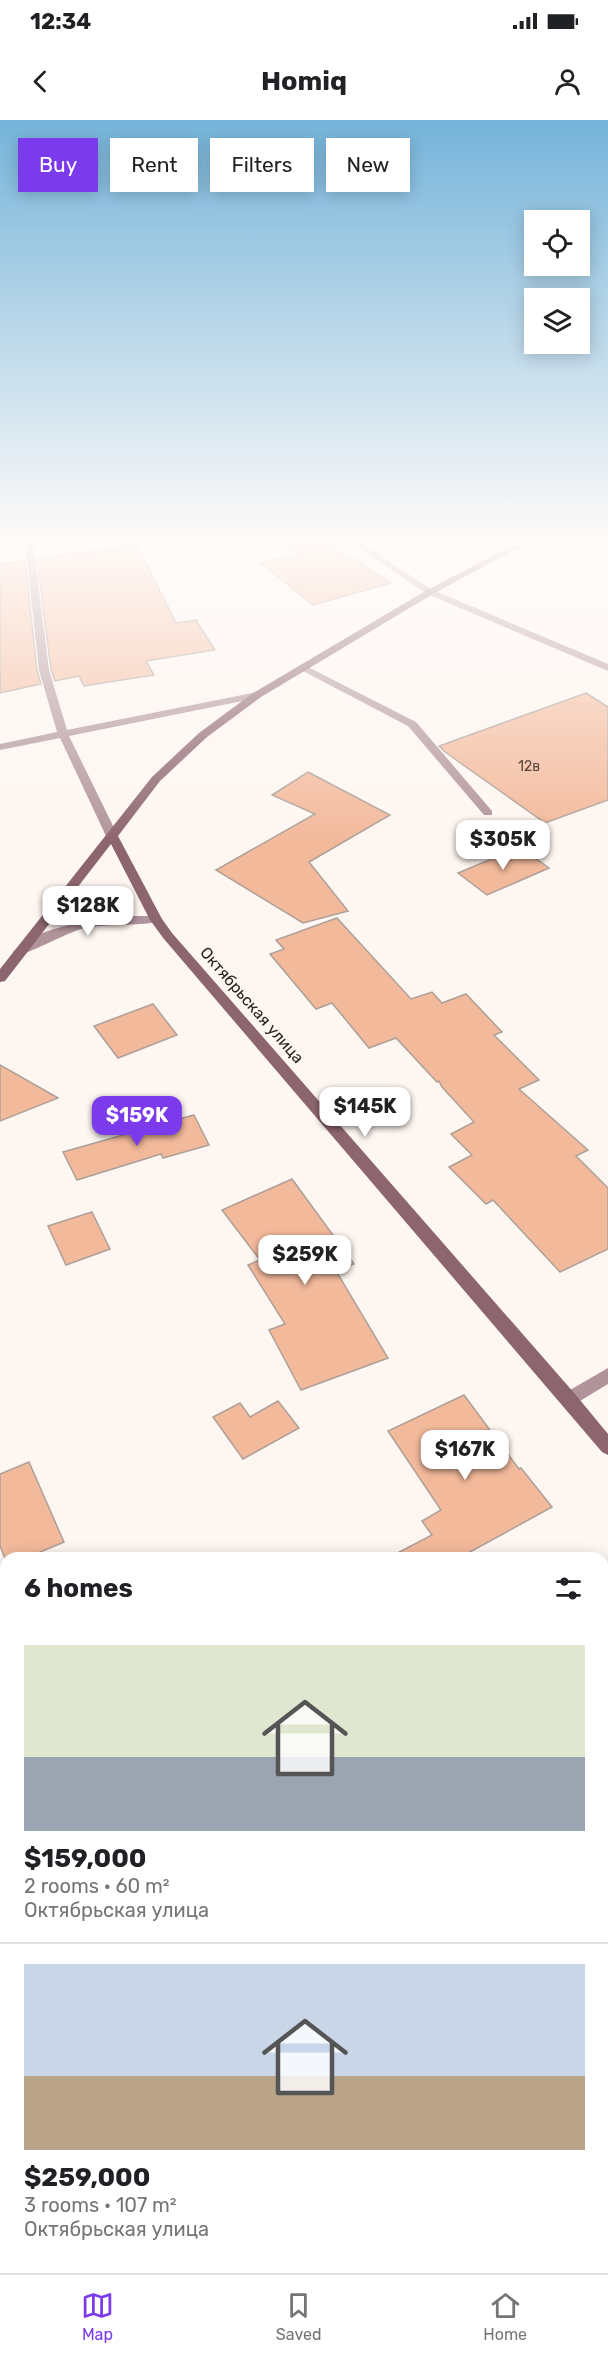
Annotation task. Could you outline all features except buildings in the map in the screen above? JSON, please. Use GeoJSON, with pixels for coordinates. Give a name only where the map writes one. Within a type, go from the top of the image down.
{"type":"FeatureCollection","features":[{"type":"Feature","properties":{"kind":"street","name":"Октябрьская улица"},"geometry":{"type":"LineString","coordinates":[[41,642],[44,670],[63,734],[156,920],[608,1447]]}},
{"type":"Feature","properties":{"kind":"street"},"geometry":{"type":"LineString","coordinates":[[0,978],[156,779],[203,735],[257,695],[346,642]]}},
{"type":"Feature","properties":{"kind":"street"},"geometry":{"type":"LineString","coordinates":[[548,642],[608,668]]}},
{"type":"Feature","properties":{"kind":"street"},"geometry":{"type":"LineString","coordinates":[[304,668],[412,724],[488,813]]}},
{"type":"Feature","properties":{"kind":"street"},"geometry":{"type":"LineString","coordinates":[[0,747],[257,695]]}},
{"type":"Feature","properties":{"kind":"street"},"geometry":{"type":"LineString","coordinates":[[19,952],[53,932],[86,922],[156,920]]}},
{"type":"Feature","properties":{"kind":"street"},"geometry":{"type":"LineString","coordinates":[[569,1399],[608,1375]]}}]}
